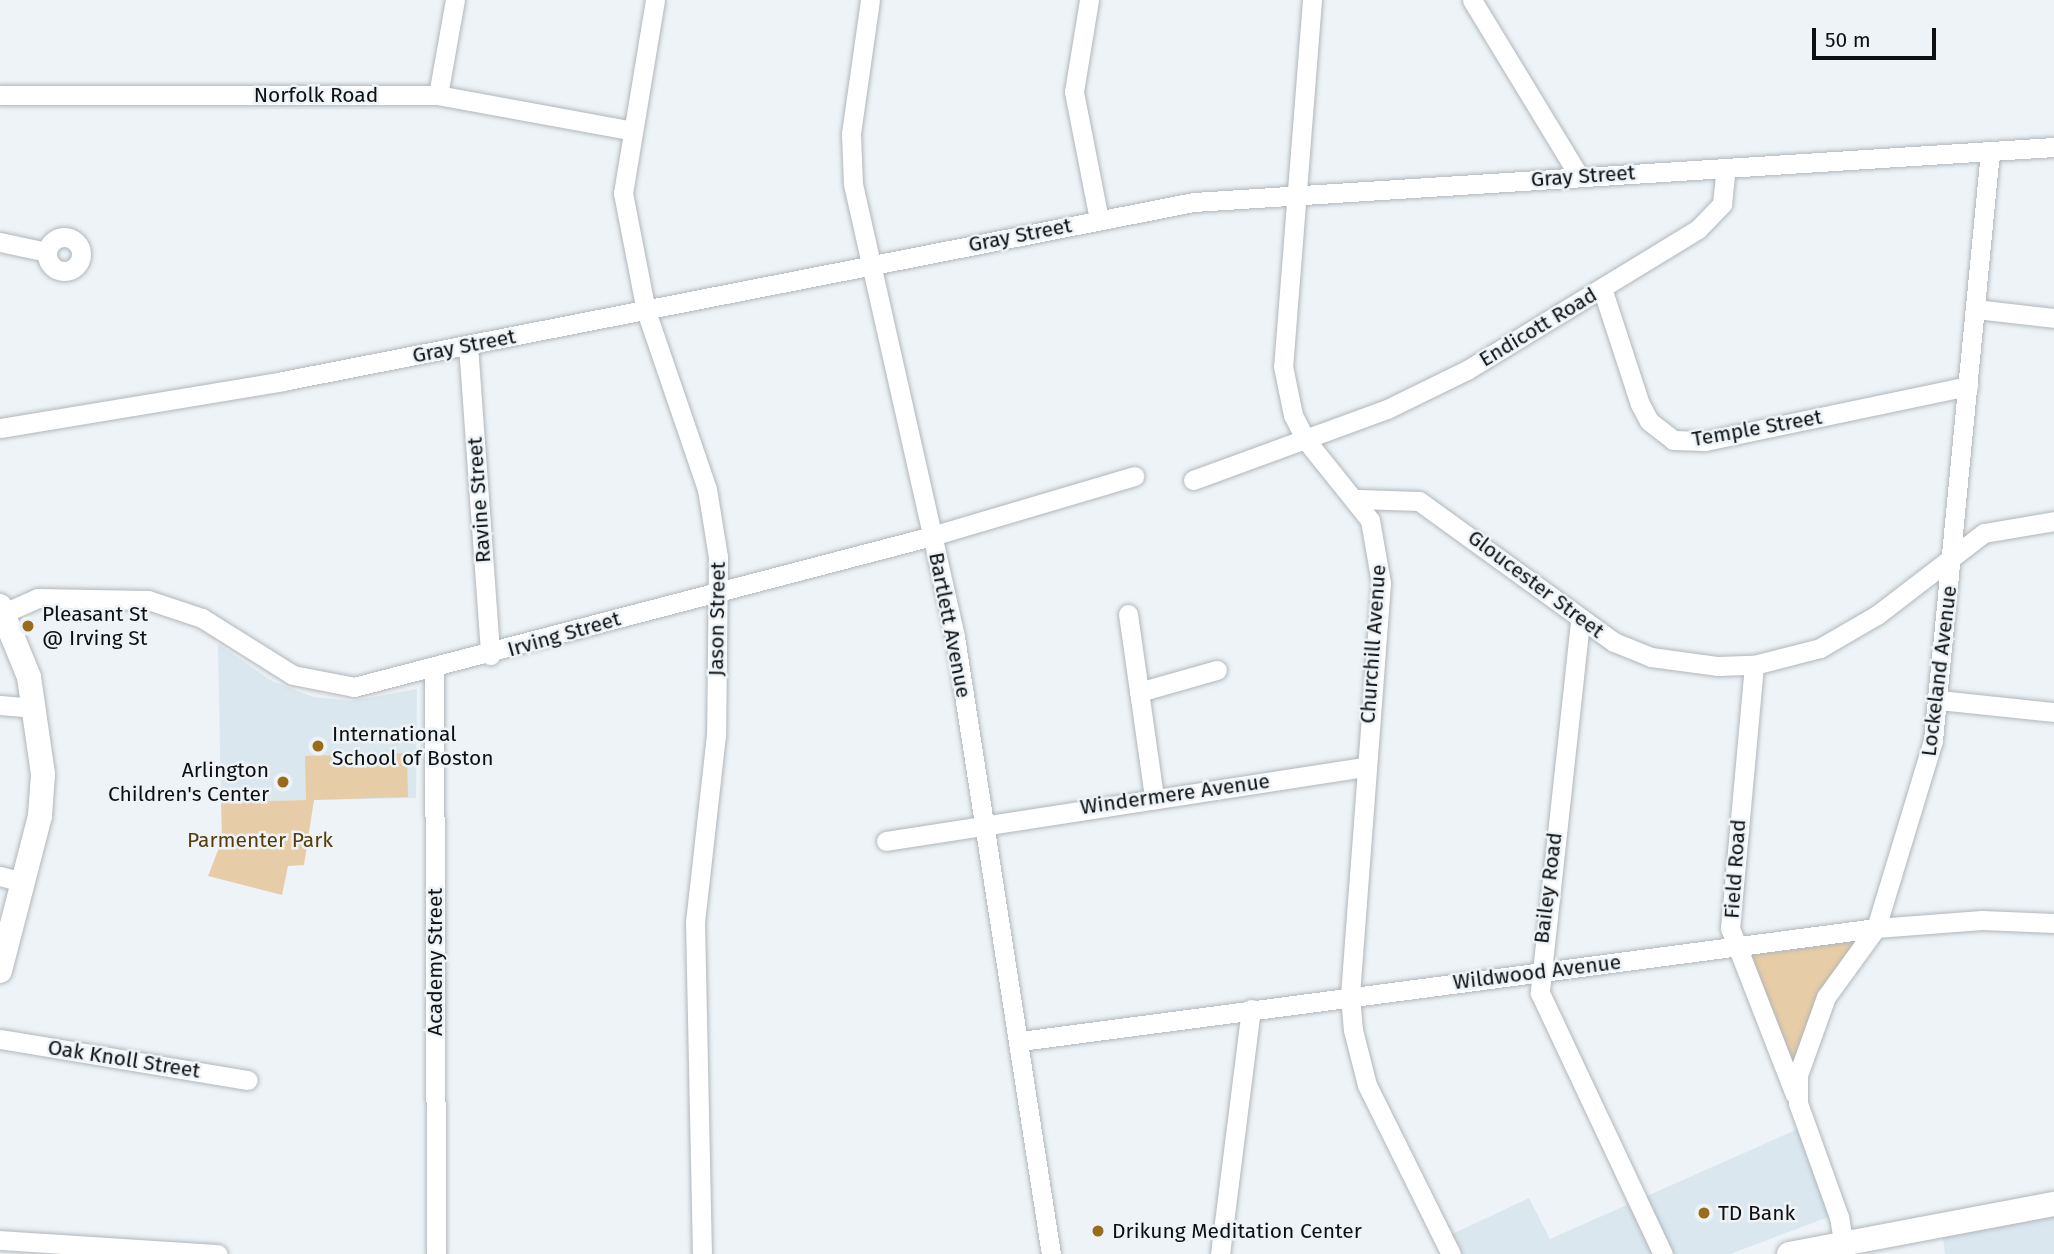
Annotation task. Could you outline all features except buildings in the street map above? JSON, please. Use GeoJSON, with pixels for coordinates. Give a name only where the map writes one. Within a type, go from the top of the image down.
{"type":"FeatureCollection","features":[{"type":"Feature","properties":{"kind":"main road"},"geometry":{"type":"LineString","coordinates":[[0,971],[12,879],[42,788],[35,708],[2,609]]}},
{"type":"Feature","properties":{"kind":"main road"},"geometry":{"type":"LineString","coordinates":[[1788,1254],[1845,1247],[2054,1204]]}},
{"type":"Feature","properties":{"kind":"street"},"geometry":{"type":"LineString","coordinates":[[438,94],[455,0]]}},
{"type":"Feature","properties":{"kind":"street","name":"Jason Street"},"geometry":{"type":"LineString","coordinates":[[655,0],[629,130],[623,193],[646,311],[708,489],[718,591],[715,746],[695,922],[702,1254]]}},
{"type":"Feature","properties":{"kind":"street","name":"Bartlett Avenue"},"geometry":{"type":"LineString","coordinates":[[870,0],[850,159],[932,536],[987,821],[1051,1254]]}},
{"type":"Feature","properties":{"kind":"street"},"geometry":{"type":"LineString","coordinates":[[1089,0],[1074,92],[1099,219]]}},
{"type":"Feature","properties":{"kind":"street","name":"Churchill Avenue"},"geometry":{"type":"LineString","coordinates":[[1312,0],[1293,195],[1283,366],[1293,415],[1305,439],[1358,499],[1377,547],[1381,583],[1364,767],[1350,996],[1367,1085],[1451,1254]]}},
{"type":"Feature","properties":{"kind":"street"},"geometry":{"type":"LineString","coordinates":[[1472,0],[1579,176]]}},
{"type":"Feature","properties":{"kind":"street","name":"Norfolk Road"},"geometry":{"type":"LineString","coordinates":[[0,95],[438,94],[629,130]]}},
{"type":"Feature","properties":{"kind":"street","name":"Gray Street"},"geometry":{"type":"LineString","coordinates":[[0,429],[468,345],[1194,202],[2054,147]]}},
{"type":"Feature","properties":{"kind":"street","name":"Lockeland Avenue"},"geometry":{"type":"LineString","coordinates":[[1845,1247],[1798,1103],[1798,1074],[1815,1020],[1875,928],[1921,790],[1939,700],[1990,151]]}},
{"type":"Feature","properties":{"kind":"street","name":"Endicott Road"},"geometry":{"type":"LineString","coordinates":[[1193,480],[1447,382],[1712,218],[1722,204],[1726,168]]}},
{"type":"Feature","properties":{"kind":"street"},"geometry":{"type":"LineString","coordinates":[[0,242],[47,251]]}},
{"type":"Feature","properties":{"kind":"street","name":"Temple Street"},"geometry":{"type":"LineString","coordinates":[[1602,288],[1640,404],[1649,421],[1674,440],[1705,441],[1968,386]]}},
{"type":"Feature","properties":{"kind":"street"},"geometry":{"type":"LineString","coordinates":[[1975,309],[2054,317]]}},
{"type":"Feature","properties":{"kind":"street","name":"Ravine Street"},"geometry":{"type":"LineString","coordinates":[[468,345],[490,655]]}},
{"type":"Feature","properties":{"kind":"street","name":"Irving Street"},"geometry":{"type":"LineString","coordinates":[[2,609],[38,598],[129,597],[188,611],[278,668],[320,684],[361,686],[434,670],[718,591],[932,536],[1134,476]]}},
{"type":"Feature","properties":{"kind":"street","name":"Gloucester Street"},"geometry":{"type":"LineString","coordinates":[[1358,499],[1419,501],[1448,517],[1580,622],[1651,657],[1754,665],[1847,635],[1952,551],[2010,524],[2054,521]]}},
{"type":"Feature","properties":{"kind":"street"},"geometry":{"type":"LineString","coordinates":[[1128,614],[1154,797]]}},
{"type":"Feature","properties":{"kind":"street","name":"Bailey Road"},"geometry":{"type":"LineString","coordinates":[[1580,622],[1539,971],[1546,1014],[1664,1254]]}},
{"type":"Feature","properties":{"kind":"street","name":"Field Road"},"geometry":{"type":"LineString","coordinates":[[1754,665],[1728,910],[1735,947],[1798,1103]]}},
{"type":"Feature","properties":{"kind":"street","name":"Academy Street"},"geometry":{"type":"LineString","coordinates":[[434,670],[436,1254]]}},
{"type":"Feature","properties":{"kind":"street"},"geometry":{"type":"LineString","coordinates":[[1139,692],[1217,670]]}},
{"type":"Feature","properties":{"kind":"street"},"geometry":{"type":"LineString","coordinates":[[1939,700],[2054,712]]}},
{"type":"Feature","properties":{"kind":"street"},"geometry":{"type":"LineString","coordinates":[[0,705],[35,708]]}},
{"type":"Feature","properties":{"kind":"street","name":"Windermere Avenue"},"geometry":{"type":"LineString","coordinates":[[886,841],[987,821],[1364,767]]}},
{"type":"Feature","properties":{"kind":"street","name":"Wildwood Avenue"},"geometry":{"type":"LineString","coordinates":[[1021,1041],[1875,928],[1982,920],[2054,923]]}},
{"type":"Feature","properties":{"kind":"street"},"geometry":{"type":"LineString","coordinates":[[1220,1254],[1251,1009]]}},
{"type":"Feature","properties":{"kind":"street","name":"Oak Knoll Street"},"geometry":{"type":"LineString","coordinates":[[0,1039],[248,1080]]}},
{"type":"Feature","properties":{"kind":"street"},"geometry":{"type":"LineString","coordinates":[[0,1240],[218,1254]]}},
{"type":"Feature","properties":{"kind":"shaded area","name":"International School of Boston"},"geometry":{"type":"Polygon","coordinates":[[[218,644],[272,681],[313,697],[351,701],[417,689],[416,798],[221,802],[218,644]]]}},
{"type":"Feature","properties":{"kind":"shaded area"},"geometry":{"type":"Polygon","coordinates":[[[1800,1128],[1831,1216],[1730,1254],[1457,1254],[1448,1236],[1529,1198],[1550,1239],[1800,1128]]]}},
{"type":"Feature","properties":{"kind":"shaded area"},"geometry":{"type":"Polygon","coordinates":[[[2054,1204],[2054,1254],[1945,1254],[1941,1222],[2054,1204]]]}},
{"type":"Feature","properties":{"kind":"green space","name":"Parmenter Park"},"geometry":{"type":"Polygon","coordinates":[[[407,753],[408,797],[314,800],[304,865],[288,866],[282,895],[208,876],[222,840],[221,802],[306,800],[305,756],[407,753]]]}},
{"type":"Feature","properties":{"kind":"green space"},"geometry":{"type":"Polygon","coordinates":[[[1876,928],[1826,997],[1798,1074],[1735,947],[1876,928]]]}},
{"type":"Feature","properties":{"kind":"place","name":"Pleasant St @ Irving St"},"geometry":{"type":"Point","coordinates":[28,626]}},
{"type":"Feature","properties":{"kind":"place","name":"International School of Boston"},"geometry":{"type":"Point","coordinates":[318,746]}},
{"type":"Feature","properties":{"kind":"place","name":"Arlington Children's Center"},"geometry":{"type":"Point","coordinates":[283,782]}},
{"type":"Feature","properties":{"kind":"place","name":"TD Bank"},"geometry":{"type":"Point","coordinates":[1704,1213]}},
{"type":"Feature","properties":{"kind":"place","name":"Drikung Meditation Center"},"geometry":{"type":"Point","coordinates":[1098,1231]}}]}
